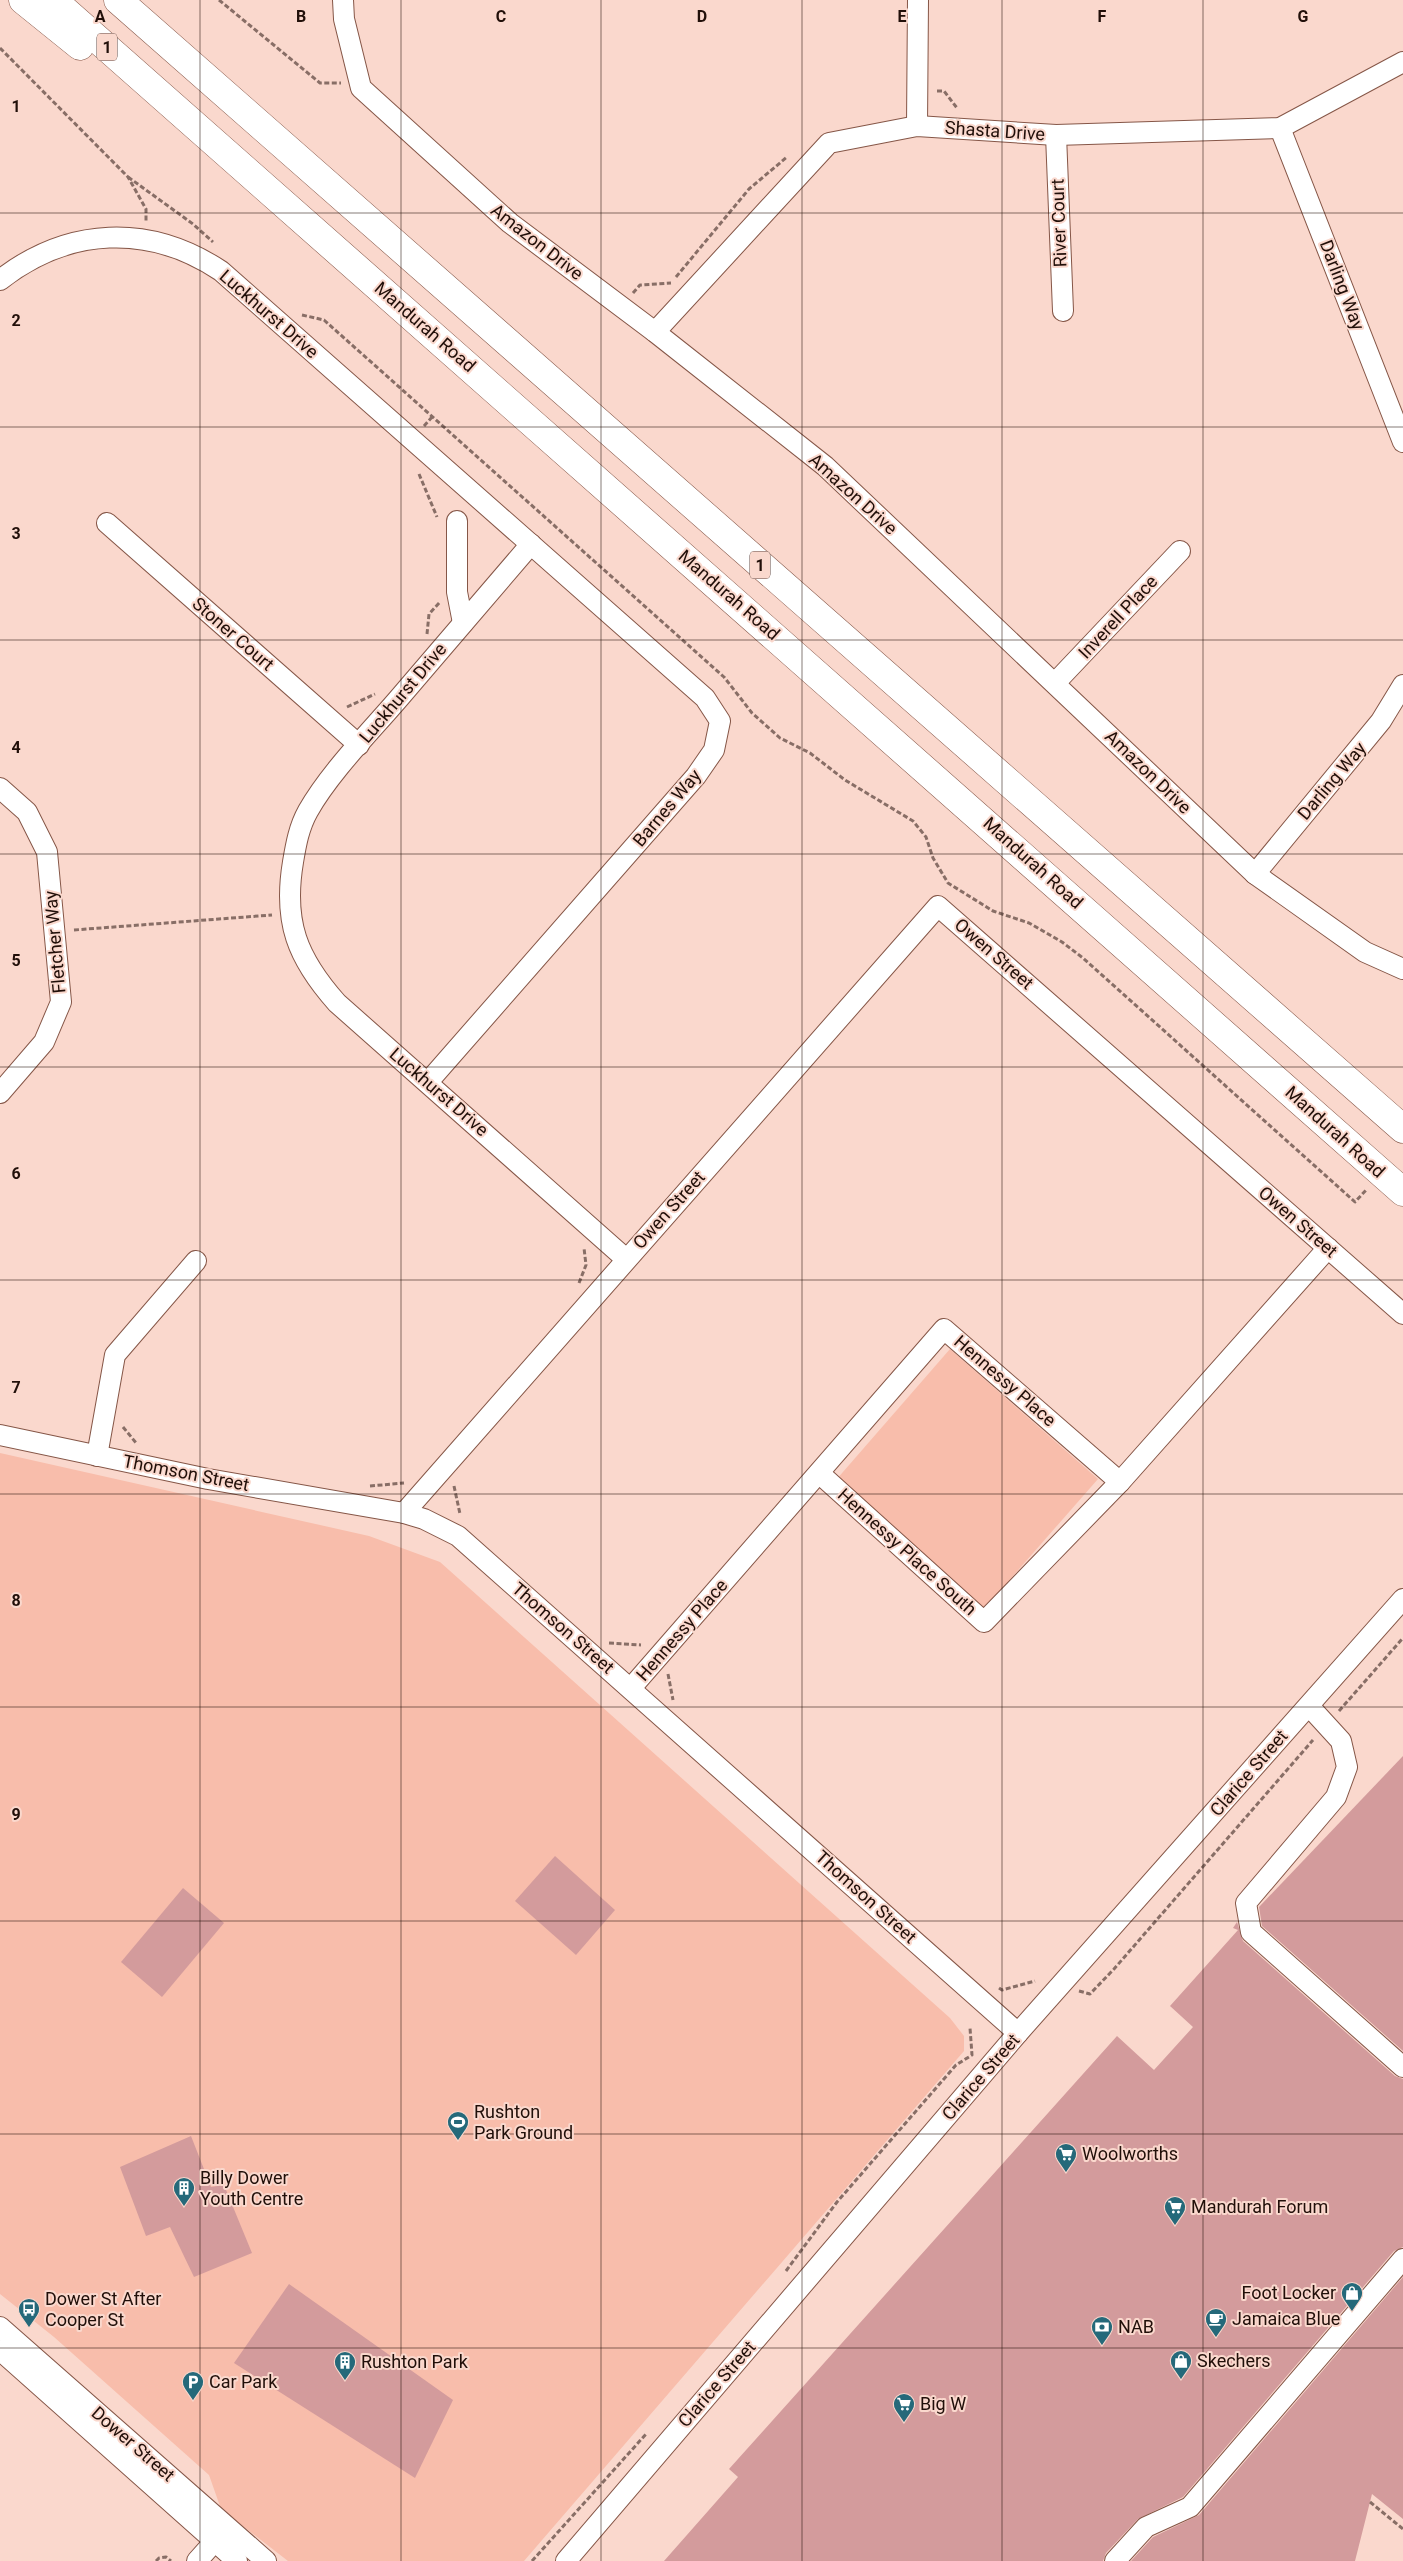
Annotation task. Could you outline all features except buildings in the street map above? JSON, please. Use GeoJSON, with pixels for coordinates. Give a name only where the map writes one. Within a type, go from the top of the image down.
{"type":"FeatureCollection","features":[{"type":"Feature","properties":{"kind":"highway"},"geometry":{"type":"LineString","coordinates":[[23,0],[70,40],[161,94]]}},
{"type":"Feature","properties":{"kind":"highway","name":"Mandurah Road"},"geometry":{"type":"LineString","coordinates":[[53,0],[1403,1192]]}},
{"type":"Feature","properties":{"kind":"highway","name":"1"},"geometry":{"type":"LineString","coordinates":[[118,0],[1403,1129]]}},
{"type":"Feature","properties":{"kind":"street","name":"Amazon Drive"},"geometry":{"type":"LineString","coordinates":[[343,0],[344,19],[360,88],[510,223],[655,332],[825,466],[1255,874],[1365,952],[1403,969]]}},
{"type":"Feature","properties":{"kind":"street"},"geometry":{"type":"LineString","coordinates":[[917,126],[918,0]]}},
{"type":"Feature","properties":{"kind":"street","name":"Shasta Drive"},"geometry":{"type":"LineString","coordinates":[[655,332],[829,143],[917,126],[1056,134],[1280,128],[1403,62]]}},
{"type":"Feature","properties":{"kind":"street","name":"Darling Way"},"geometry":{"type":"LineString","coordinates":[[1280,128],[1403,442]]}},
{"type":"Feature","properties":{"kind":"street","name":"River Court"},"geometry":{"type":"LineString","coordinates":[[1056,134],[1063,311]]}},
{"type":"Feature","properties":{"kind":"street","name":"Luckhurst Drive"},"geometry":{"type":"LineString","coordinates":[[0,280],[19,266],[68,245],[118,237],[140,238],[200,257],[221,271],[531,544],[359,745],[307,812],[297,837],[294,854],[289,889],[290,914],[301,954],[316,979],[337,1003],[626,1259]]}},
{"type":"Feature","properties":{"kind":"street"},"geometry":{"type":"LineString","coordinates":[[448,522],[457,592],[464,623]]}},
{"type":"Feature","properties":{"kind":"street","name":"Stoner Court"},"geometry":{"type":"LineString","coordinates":[[107,523],[359,745]]}},
{"type":"Feature","properties":{"kind":"street","name":"Barnes Way"},"geometry":{"type":"LineString","coordinates":[[428,1082],[696,776],[714,750],[720,721],[705,698],[531,544]]}},
{"type":"Feature","properties":{"kind":"street","name":"Inverell Place"},"geometry":{"type":"LineString","coordinates":[[1055,683],[1180,551]]}},
{"type":"Feature","properties":{"kind":"street","name":"Darling Way"},"geometry":{"type":"LineString","coordinates":[[1255,874],[1382,721],[1403,685]]}},
{"type":"Feature","properties":{"kind":"street","name":"Fletcher Way"},"geometry":{"type":"LineString","coordinates":[[0,788],[27,812],[47,852],[62,1002],[44,1042],[0,1094]]}},
{"type":"Feature","properties":{"kind":"street","name":"Owen Street"},"geometry":{"type":"LineString","coordinates":[[626,1259],[938,906],[1403,1314]]}},
{"type":"Feature","properties":{"kind":"street"},"geometry":{"type":"LineString","coordinates":[[1120,1482],[1328,1248]]}},
{"type":"Feature","properties":{"kind":"street"},"geometry":{"type":"LineString","coordinates":[[404,1513],[626,1259]]}},
{"type":"Feature","properties":{"kind":"street"},"geometry":{"type":"LineString","coordinates":[[97,1456],[115,1355],[196,1260]]}},
{"type":"Feature","properties":{"kind":"street","name":"Hennessy Place"},"geometry":{"type":"LineString","coordinates":[[631,1688],[944,1329],[1120,1482]]}},
{"type":"Feature","properties":{"kind":"street","name":"Thomson Street"},"geometry":{"type":"LineString","coordinates":[[0,1435],[208,1479],[404,1513],[424,1519],[458,1536],[1018,2033]]}},
{"type":"Feature","properties":{"kind":"street","name":"Hennessy Place South"},"geometry":{"type":"LineString","coordinates":[[820,1472],[984,1622],[1120,1482]]}},
{"type":"Feature","properties":{"kind":"street","name":"Clarice Street"},"geometry":{"type":"LineString","coordinates":[[566,2561],[1018,2033],[1403,1598]]}},
{"type":"Feature","properties":{"kind":"street"},"geometry":{"type":"LineString","coordinates":[[1309,1706],[1341,1741],[1347,1766],[1336,1797],[1246,1904],[1252,1932],[1403,2067]]}},
{"type":"Feature","properties":{"kind":"street"},"geometry":{"type":"LineString","coordinates":[[1115,2561],[1146,2527],[1190,2507],[1403,2259]]}},
{"type":"Feature","properties":{"kind":"street","name":"Dower Street"},"geometry":{"type":"LineString","coordinates":[[0,2327],[221,2534],[237,2561]]}},
{"type":"Feature","properties":{"kind":"street","name":"Dower Street"},"geometry":{"type":"LineString","coordinates":[[0,2350],[221,2534],[266,2561]]}},
{"type":"Feature","properties":{"kind":"street"},"geometry":{"type":"LineString","coordinates":[[197,2561],[221,2534]]}},
{"type":"Feature","properties":{"kind":"path"},"geometry":{"type":"LineString","coordinates":[[219,0],[320,83],[349,82]]}},
{"type":"Feature","properties":{"kind":"path"},"geometry":{"type":"LineString","coordinates":[[0,48],[128,177],[193,224],[214,243]]}},
{"type":"Feature","properties":{"kind":"path"},"geometry":{"type":"LineString","coordinates":[[128,177],[146,209],[146,226],[140,238]]}},
{"type":"Feature","properties":{"kind":"path"},"geometry":{"type":"LineString","coordinates":[[300,314],[324,320],[724,677],[752,713],[780,738],[810,753],[846,780],[913,821],[926,838],[933,858],[948,882],[993,911],[1029,923],[1062,942],[1083,958],[1355,1202],[1382,1173]]}},
{"type":"Feature","properties":{"kind":"path"},"geometry":{"type":"LineString","coordinates":[[413,439],[432,417]]}},
{"type":"Feature","properties":{"kind":"path"},"geometry":{"type":"LineString","coordinates":[[417,469],[448,522]]}},
{"type":"Feature","properties":{"kind":"path"},"geometry":{"type":"LineString","coordinates":[[426,640],[430,614],[440,601]]}},
{"type":"Feature","properties":{"kind":"path"},"geometry":{"type":"LineString","coordinates":[[323,712],[333,701],[349,708],[380,691]]}},
{"type":"Feature","properties":{"kind":"path"},"geometry":{"type":"LineString","coordinates":[[55,932],[276,915],[275,908]]}},
{"type":"Feature","properties":{"kind":"path"},"geometry":{"type":"LineString","coordinates":[[577,1287],[586,1265],[584,1247]]}},
{"type":"Feature","properties":{"kind":"path"},"geometry":{"type":"LineString","coordinates":[[781,2278],[838,2202],[956,2066],[972,2055],[970,2028]]}},
{"type":"Feature","properties":{"kind":"path"},"geometry":{"type":"LineString","coordinates":[[532,2561],[650,2429]]}},
{"type":"Feature","properties":{"kind":"path"},"geometry":{"type":"LineString","coordinates":[[1370,2502],[1403,2530]]}},
{"type":"Feature","properties":{"kind":"path"},"geometry":{"type":"LineString","coordinates":[[156,2561],[159,2558],[166,2557],[171,2561]]}},
{"type":"Feature","properties":{"kind":"shaded area"},"geometry":{"type":"Polygon","coordinates":[[[950,1349],[1098,1479],[984,1609],[836,1480],[950,1349]]]}},
{"type":"Feature","properties":{"kind":"shaded area"},"geometry":{"type":"Polygon","coordinates":[[[0,1453],[369,1536],[440,1562],[950,2018],[964,2036],[964,2051],[524,2561],[288,2561],[221,2509],[209,2475],[54,2337],[0,2294],[0,1453]]]}},
{"type":"Feature","properties":{"kind":"place","name":"Rushton Park Ground"},"geometry":{"type":"Point","coordinates":[458,2141]}},
{"type":"Feature","properties":{"kind":"place","name":"Woolworths"},"geometry":{"type":"Point","coordinates":[1066,2173]}},
{"type":"Feature","properties":{"kind":"place","name":"Billy Dower Youth Centre"},"geometry":{"type":"Point","coordinates":[184,2207]}},
{"type":"Feature","properties":{"kind":"place","name":"Mandurah Forum"},"geometry":{"type":"Point","coordinates":[1175,2226]}},
{"type":"Feature","properties":{"kind":"place","name":"Foot Locker"},"geometry":{"type":"Point","coordinates":[1352,2312]}},
{"type":"Feature","properties":{"kind":"place","name":"Dower St After Cooper St"},"geometry":{"type":"Point","coordinates":[29,2328]}},
{"type":"Feature","properties":{"kind":"place","name":"Jamaica Blue"},"geometry":{"type":"Point","coordinates":[1216,2338]}},
{"type":"Feature","properties":{"kind":"place","name":"NAB"},"geometry":{"type":"Point","coordinates":[1102,2346]}},
{"type":"Feature","properties":{"kind":"place","name":"Skechers"},"geometry":{"type":"Point","coordinates":[1181,2380]}},
{"type":"Feature","properties":{"kind":"place","name":"Rushton Park"},"geometry":{"type":"Point","coordinates":[345,2381]}},
{"type":"Feature","properties":{"kind":"place","name":"Car Park"},"geometry":{"type":"Point","coordinates":[193,2401]}},
{"type":"Feature","properties":{"kind":"place","name":"Big W"},"geometry":{"type":"Point","coordinates":[904,2423]}}]}
